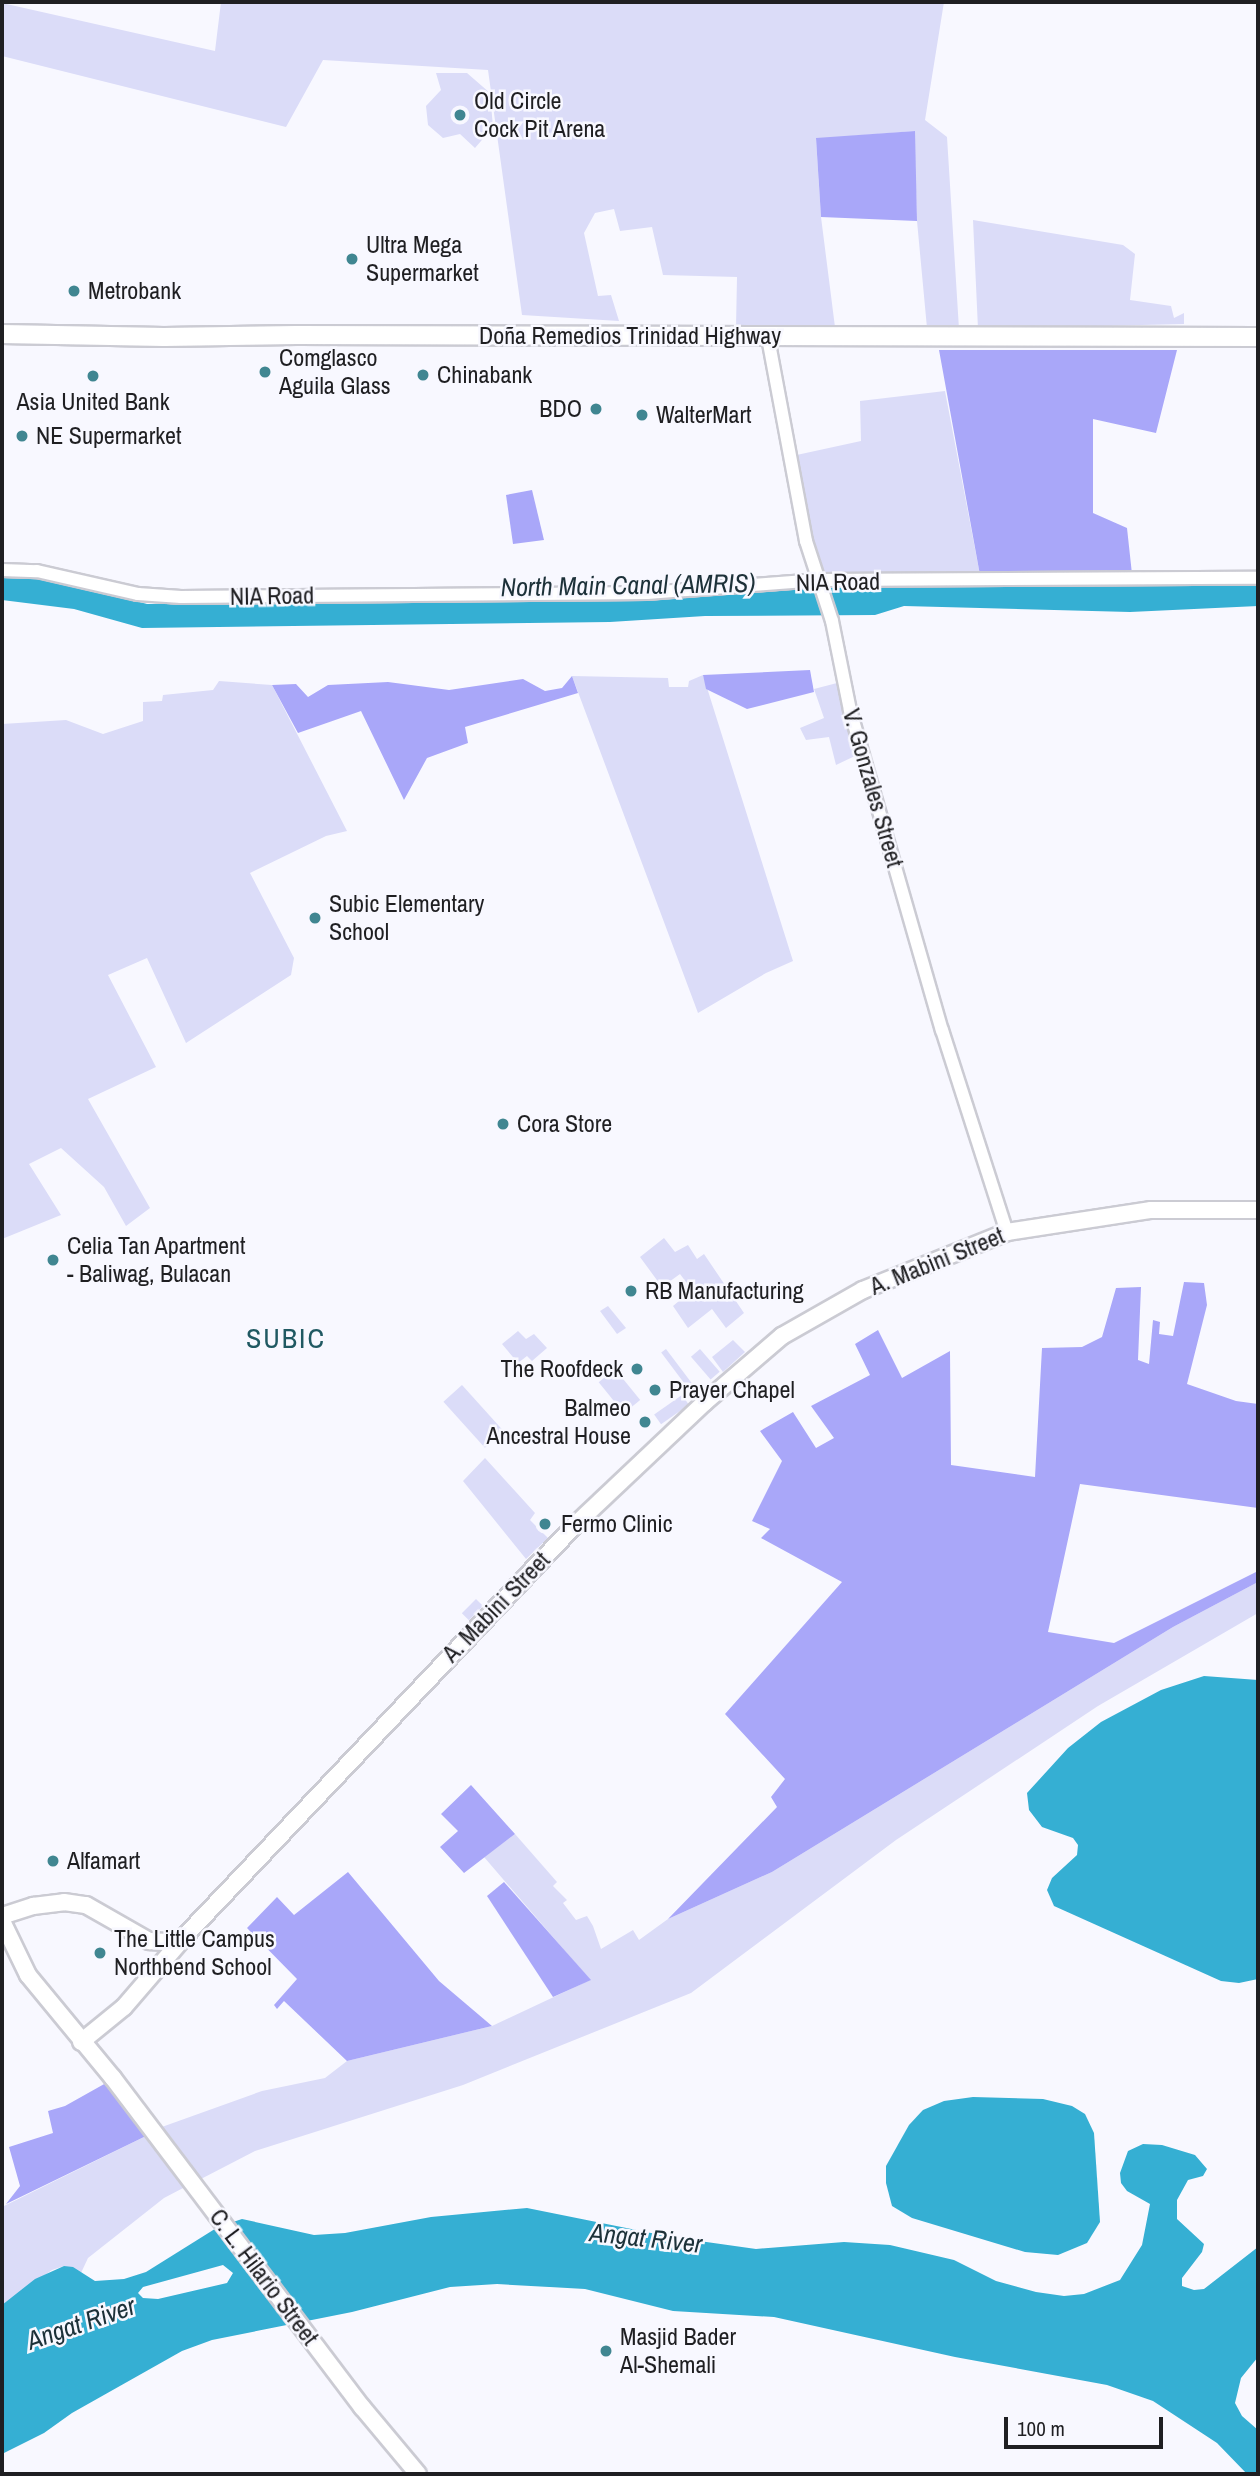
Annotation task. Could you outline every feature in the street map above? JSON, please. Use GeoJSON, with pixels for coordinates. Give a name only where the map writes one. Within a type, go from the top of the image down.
{"type":"FeatureCollection","features":[{"type":"Feature","properties":{"kind":"highway","name":"Doña Remedios Trinidad Highway"},"geometry":{"type":"LineString","coordinates":[[2,334],[768,338],[1258,337]]}},
{"type":"Feature","properties":{"kind":"main road","name":"A. Mabini Street"},"geometry":{"type":"LineString","coordinates":[[81,2042],[124,2007],[185,1936],[566,1534],[748,1363],[819,1313],[909,1269],[1007,1231],[1139,1211],[1258,1210]]}},
{"type":"Feature","properties":{"kind":"main road"},"geometry":{"type":"LineString","coordinates":[[2,1918],[33,1906],[64,1902],[86,1905],[149,1941],[167,1942],[185,1936]]}},
{"type":"Feature","properties":{"kind":"main road","name":"C. L. Hilario Street"},"geometry":{"type":"LineString","coordinates":[[2,1918],[28,1975],[113,2078],[362,2407],[418,2474]]}},
{"type":"Feature","properties":{"kind":"street","name":"V. Gonzales Street"},"geometry":{"type":"LineString","coordinates":[[768,338],[800,514],[832,621],[850,709],[942,1030],[1007,1231]]}},
{"type":"Feature","properties":{"kind":"street","name":"NIA Road"},"geometry":{"type":"LineString","coordinates":[[2,570],[37,571],[138,594],[181,597],[647,593],[820,584],[1258,578]]}},
{"type":"Feature","properties":{"kind":"shaded area"},"geometry":{"type":"Polygon","coordinates":[[[221,2],[944,2],[925,120],[947,137],[959,329],[927,328],[917,221],[914,131],[816,139],[821,217],[835,327],[736,327],[737,277],[663,275],[652,227],[620,231],[614,209],[595,213],[584,233],[598,296],[611,295],[619,321],[522,315],[488,70],[323,60],[286,127],[2,56],[2,3],[215,51],[221,2]]]}},
{"type":"Feature","properties":{"kind":"shaded area","name":"Old Circle Cock Pit Arena"},"geometry":{"type":"Polygon","coordinates":[[[436,73],[467,73],[490,93],[493,127],[475,148],[460,134],[443,138],[428,125],[426,106],[441,90],[436,73]]]}},
{"type":"Feature","properties":{"kind":"shaded area"},"geometry":{"type":"Polygon","coordinates":[[[915,131],[917,221],[821,217],[816,138],[915,131]]]}},
{"type":"Feature","properties":{"kind":"shaded area"},"geometry":{"type":"Polygon","coordinates":[[[973,220],[1123,245],[1135,254],[1130,300],[1171,306],[1174,318],[1184,313],[1184,324],[978,329],[973,220]]]}},
{"type":"Feature","properties":{"kind":"shaded area"},"geometry":{"type":"Polygon","coordinates":[[[939,350],[1177,350],[1156,433],[1093,419],[1093,513],[1127,528],[1132,574],[980,575],[939,350]]]}},
{"type":"Feature","properties":{"kind":"shaded area"},"geometry":{"type":"Polygon","coordinates":[[[945,391],[980,575],[824,575],[800,502],[792,456],[861,441],[860,401],[945,391]]]}},
{"type":"Feature","properties":{"kind":"shaded area"},"geometry":{"type":"Polygon","coordinates":[[[532,490],[544,540],[513,544],[506,495],[532,490]]]}},
{"type":"Feature","properties":{"kind":"shaded area"},"geometry":{"type":"Polygon","coordinates":[[[810,670],[814,692],[747,709],[706,689],[703,675],[810,670]]]}},
{"type":"Feature","properties":{"kind":"shaded area"},"geometry":{"type":"Polygon","coordinates":[[[703,675],[793,961],[766,973],[698,1013],[572,676],[668,678],[669,687],[688,687],[689,681],[703,675]]]}},
{"type":"Feature","properties":{"kind":"shaded area"},"geometry":{"type":"Polygon","coordinates":[[[572,676],[578,693],[465,727],[468,743],[427,758],[404,800],[361,711],[298,733],[272,685],[296,684],[308,697],[328,685],[388,682],[449,690],[523,679],[545,691],[562,688],[572,676]]]}},
{"type":"Feature","properties":{"kind":"shaded area"},"geometry":{"type":"Polygon","coordinates":[[[219,681],[272,685],[347,831],[326,836],[250,873],[294,958],[291,975],[186,1043],[147,958],[108,975],[156,1067],[88,1099],[150,1208],[126,1226],[104,1187],[61,1148],[29,1164],[61,1215],[2,1239],[2,724],[66,720],[103,734],[143,721],[143,702],[162,701],[163,695],[213,690],[219,681]]]}},
{"type":"Feature","properties":{"kind":"shaded area"},"geometry":{"type":"Polygon","coordinates":[[[837,683],[857,755],[836,765],[829,737],[806,740],[800,728],[824,718],[814,689],[837,683]]]}},
{"type":"Feature","properties":{"kind":"shaded area"},"geometry":{"type":"Polygon","coordinates":[[[664,1238],[675,1252],[688,1245],[697,1259],[704,1254],[744,1313],[726,1328],[712,1309],[688,1328],[673,1306],[692,1290],[680,1274],[662,1287],[640,1257],[664,1238]]]}},
{"type":"Feature","properties":{"kind":"shaded area"},"geometry":{"type":"Polygon","coordinates":[[[1184,1282],[1204,1283],[1207,1305],[1187,1384],[1236,1401],[1258,1404],[1258,1508],[1080,1484],[1048,1632],[1114,1643],[1258,1571],[1258,1582],[1173,1627],[772,1872],[668,1919],[777,1807],[771,1797],[785,1779],[725,1714],[842,1582],[761,1538],[770,1529],[752,1521],[782,1461],[760,1431],[793,1412],[816,1448],[834,1438],[811,1406],[870,1375],[855,1344],[878,1330],[902,1378],[950,1351],[951,1465],[1035,1477],[1042,1348],[1082,1347],[1102,1337],[1116,1288],[1141,1287],[1138,1360],[1149,1364],[1153,1320],[1160,1322],[1159,1334],[1173,1336],[1184,1282]]]}},
{"type":"Feature","properties":{"kind":"shaded area"},"geometry":{"type":"Polygon","coordinates":[[[608,1306],[626,1328],[617,1334],[600,1311],[608,1306]]]}},
{"type":"Feature","properties":{"kind":"shaded area"},"geometry":{"type":"Polygon","coordinates":[[[518,1331],[526,1339],[534,1334],[547,1348],[532,1361],[527,1356],[518,1363],[502,1344],[518,1331]]]}},
{"type":"Feature","properties":{"kind":"shaded area"},"geometry":{"type":"Polygon","coordinates":[[[733,1340],[745,1352],[723,1372],[712,1357],[733,1340]]]}},
{"type":"Feature","properties":{"kind":"shaded area"},"geometry":{"type":"Polygon","coordinates":[[[666,1349],[698,1391],[693,1395],[661,1353],[666,1349]]]}},
{"type":"Feature","properties":{"kind":"shaded area"},"geometry":{"type":"Polygon","coordinates":[[[700,1349],[720,1372],[711,1380],[691,1357],[700,1349]]]}},
{"type":"Feature","properties":{"kind":"shaded area"},"geometry":{"type":"Polygon","coordinates":[[[615,1369],[640,1400],[624,1413],[599,1382],[615,1369]]]}},
{"type":"Feature","properties":{"kind":"shaded area"},"geometry":{"type":"Polygon","coordinates":[[[462,1385],[503,1431],[485,1448],[443,1402],[462,1385]]]}},
{"type":"Feature","properties":{"kind":"shaded area"},"geometry":{"type":"Polygon","coordinates":[[[682,1395],[689,1405],[661,1424],[654,1415],[682,1395]]]}},
{"type":"Feature","properties":{"kind":"shaded area"},"geometry":{"type":"Polygon","coordinates":[[[485,1458],[535,1513],[530,1520],[548,1538],[526,1559],[463,1481],[485,1458]]]}},
{"type":"Feature","properties":{"kind":"shaded area"},"geometry":{"type":"Polygon","coordinates":[[[1258,1582],[1258,1613],[1098,1706],[896,1840],[691,1993],[463,2085],[255,2151],[199,2180],[159,2128],[262,2091],[325,2078],[347,2061],[492,2026],[590,1980],[484,1857],[515,1834],[557,1882],[553,1886],[567,1900],[563,1903],[576,1920],[587,1916],[601,1949],[633,1930],[639,1940],[668,1919],[772,1872],[1173,1627],[1258,1582]]]}},
{"type":"Feature","properties":{"kind":"shaded area"},"geometry":{"type":"Polygon","coordinates":[[[476,1599],[483,1606],[469,1620],[462,1613],[476,1599]]]}},
{"type":"Feature","properties":{"kind":"shaded area"},"geometry":{"type":"Polygon","coordinates":[[[471,1785],[515,1834],[464,1873],[440,1847],[458,1831],[441,1814],[471,1785]]]}},
{"type":"Feature","properties":{"kind":"shaded area"},"geometry":{"type":"Polygon","coordinates":[[[348,1872],[439,1981],[492,2026],[347,2061],[284,2001],[277,2009],[274,2005],[297,1979],[247,1928],[277,1897],[294,1915],[348,1872]]]}},
{"type":"Feature","properties":{"kind":"shaded area"},"geometry":{"type":"Polygon","coordinates":[[[504,1882],[591,1980],[553,1997],[487,1896],[504,1882]]]}},
{"type":"Feature","properties":{"kind":"shaded area"},"geometry":{"type":"Polygon","coordinates":[[[106,2083],[146,2136],[6,2204],[20,2186],[9,2147],[53,2133],[48,2111],[65,2106],[106,2083]]]}},
{"type":"Feature","properties":{"kind":"shaded area"},"geometry":{"type":"Polygon","coordinates":[[[146,2136],[185,2187],[164,2198],[88,2258],[81,2273],[64,2266],[52,2270],[2,2305],[2,2207],[146,2136]]]}},
{"type":"Feature","properties":{"kind":"water","name":"North Main Canal (AMRIS)"},"geometry":{"type":"Polygon","coordinates":[[[2,575],[61,581],[147,604],[539,599],[843,587],[1258,582],[1258,606],[1130,612],[904,606],[875,615],[705,616],[610,622],[142,628],[74,609],[2,600],[2,575]]]}},
{"type":"Feature","properties":{"kind":"water"},"geometry":{"type":"Polygon","coordinates":[[[1204,1676],[1258,1680],[1258,1979],[1239,1983],[1221,1981],[1054,1906],[1047,1890],[1052,1878],[1077,1855],[1078,1845],[1073,1838],[1042,1827],[1029,1810],[1027,1793],[1068,1748],[1101,1722],[1161,1690],[1204,1676]]]}},
{"type":"Feature","properties":{"kind":"water"},"geometry":{"type":"Polygon","coordinates":[[[973,2097],[1043,2099],[1072,2106],[1085,2114],[1094,2133],[1100,2222],[1087,2243],[1058,2255],[1025,2252],[912,2218],[892,2206],[886,2183],[886,2166],[909,2125],[923,2110],[944,2101],[973,2097]]]}},
{"type":"Feature","properties":{"kind":"water","name":"Angat River"},"geometry":{"type":"Polygon","coordinates":[[[1143,2144],[1162,2145],[1195,2155],[1207,2169],[1203,2176],[1188,2180],[1177,2200],[1177,2219],[1204,2244],[1202,2252],[1182,2278],[1182,2286],[1194,2290],[1204,2289],[1258,2247],[1258,2357],[1241,2378],[1235,2403],[1242,2416],[1258,2430],[1258,2474],[1247,2474],[1217,2443],[1153,2401],[1107,2385],[955,2357],[774,2317],[673,2311],[585,2289],[497,2284],[450,2287],[352,2312],[212,2340],[182,2351],[72,2413],[44,2433],[2,2454],[2,2305],[35,2279],[64,2266],[73,2267],[95,2281],[124,2279],[146,2272],[218,2227],[242,2219],[314,2235],[345,2233],[431,2217],[527,2208],[671,2237],[756,2249],[844,2242],[890,2245],[954,2260],[996,2281],[1036,2292],[1064,2296],[1084,2294],[1120,2280],[1142,2245],[1150,2204],[1127,2191],[1121,2183],[1120,2173],[1128,2151],[1143,2144]],[[223,2265],[143,2287],[138,2293],[143,2298],[158,2299],[227,2283],[233,2273],[223,2265]]]}},
{"type":"Feature","properties":{"kind":"place","name":"Old Circle Cock Pit Arena"},"geometry":{"type":"Point","coordinates":[460,115]}},
{"type":"Feature","properties":{"kind":"place","name":"Ultra Mega Supermarket"},"geometry":{"type":"Point","coordinates":[352,259]}},
{"type":"Feature","properties":{"kind":"place","name":"Metrobank"},"geometry":{"type":"Point","coordinates":[74,291]}},
{"type":"Feature","properties":{"kind":"place","name":"Comglasco Aguila Glass"},"geometry":{"type":"Point","coordinates":[265,372]}},
{"type":"Feature","properties":{"kind":"place","name":"Chinabank"},"geometry":{"type":"Point","coordinates":[423,375]}},
{"type":"Feature","properties":{"kind":"place","name":"Asia United Bank"},"geometry":{"type":"Point","coordinates":[93,376]}},
{"type":"Feature","properties":{"kind":"place","name":"BDO"},"geometry":{"type":"Point","coordinates":[596,409]}},
{"type":"Feature","properties":{"kind":"place","name":"WalterMart"},"geometry":{"type":"Point","coordinates":[642,415]}},
{"type":"Feature","properties":{"kind":"place","name":"NE Supermarket"},"geometry":{"type":"Point","coordinates":[22,436]}},
{"type":"Feature","properties":{"kind":"place","name":"Subic Elementary School"},"geometry":{"type":"Point","coordinates":[315,918]}},
{"type":"Feature","properties":{"kind":"place","name":"Cora Store"},"geometry":{"type":"Point","coordinates":[503,1124]}},
{"type":"Feature","properties":{"kind":"place","name":"Celia Tan Apartment - Baliwag, Bulacan"},"geometry":{"type":"Point","coordinates":[53,1260]}},
{"type":"Feature","properties":{"kind":"place","name":"RB Manufacturing"},"geometry":{"type":"Point","coordinates":[631,1291]}},
{"type":"Feature","properties":{"kind":"place","name":"The Roofdeck"},"geometry":{"type":"Point","coordinates":[637,1369]}},
{"type":"Feature","properties":{"kind":"place","name":"Prayer Chapel"},"geometry":{"type":"Point","coordinates":[655,1390]}},
{"type":"Feature","properties":{"kind":"place","name":"Balmeo Ancestral House"},"geometry":{"type":"Point","coordinates":[645,1422]}},
{"type":"Feature","properties":{"kind":"place","name":"Fermo Clinic"},"geometry":{"type":"Point","coordinates":[545,1524]}},
{"type":"Feature","properties":{"kind":"place","name":"Alfamart"},"geometry":{"type":"Point","coordinates":[53,1861]}},
{"type":"Feature","properties":{"kind":"place","name":"The Little Campus Northbend School"},"geometry":{"type":"Point","coordinates":[100,1953]}},
{"type":"Feature","properties":{"kind":"place","name":"Masjid Bader Al-Shemali"},"geometry":{"type":"Point","coordinates":[606,2351]}},
{"type":"Feature","properties":{"kind":"district","name":"SUBIC"},"geometry":{"type":"Point","coordinates":[286,1338]}}]}
